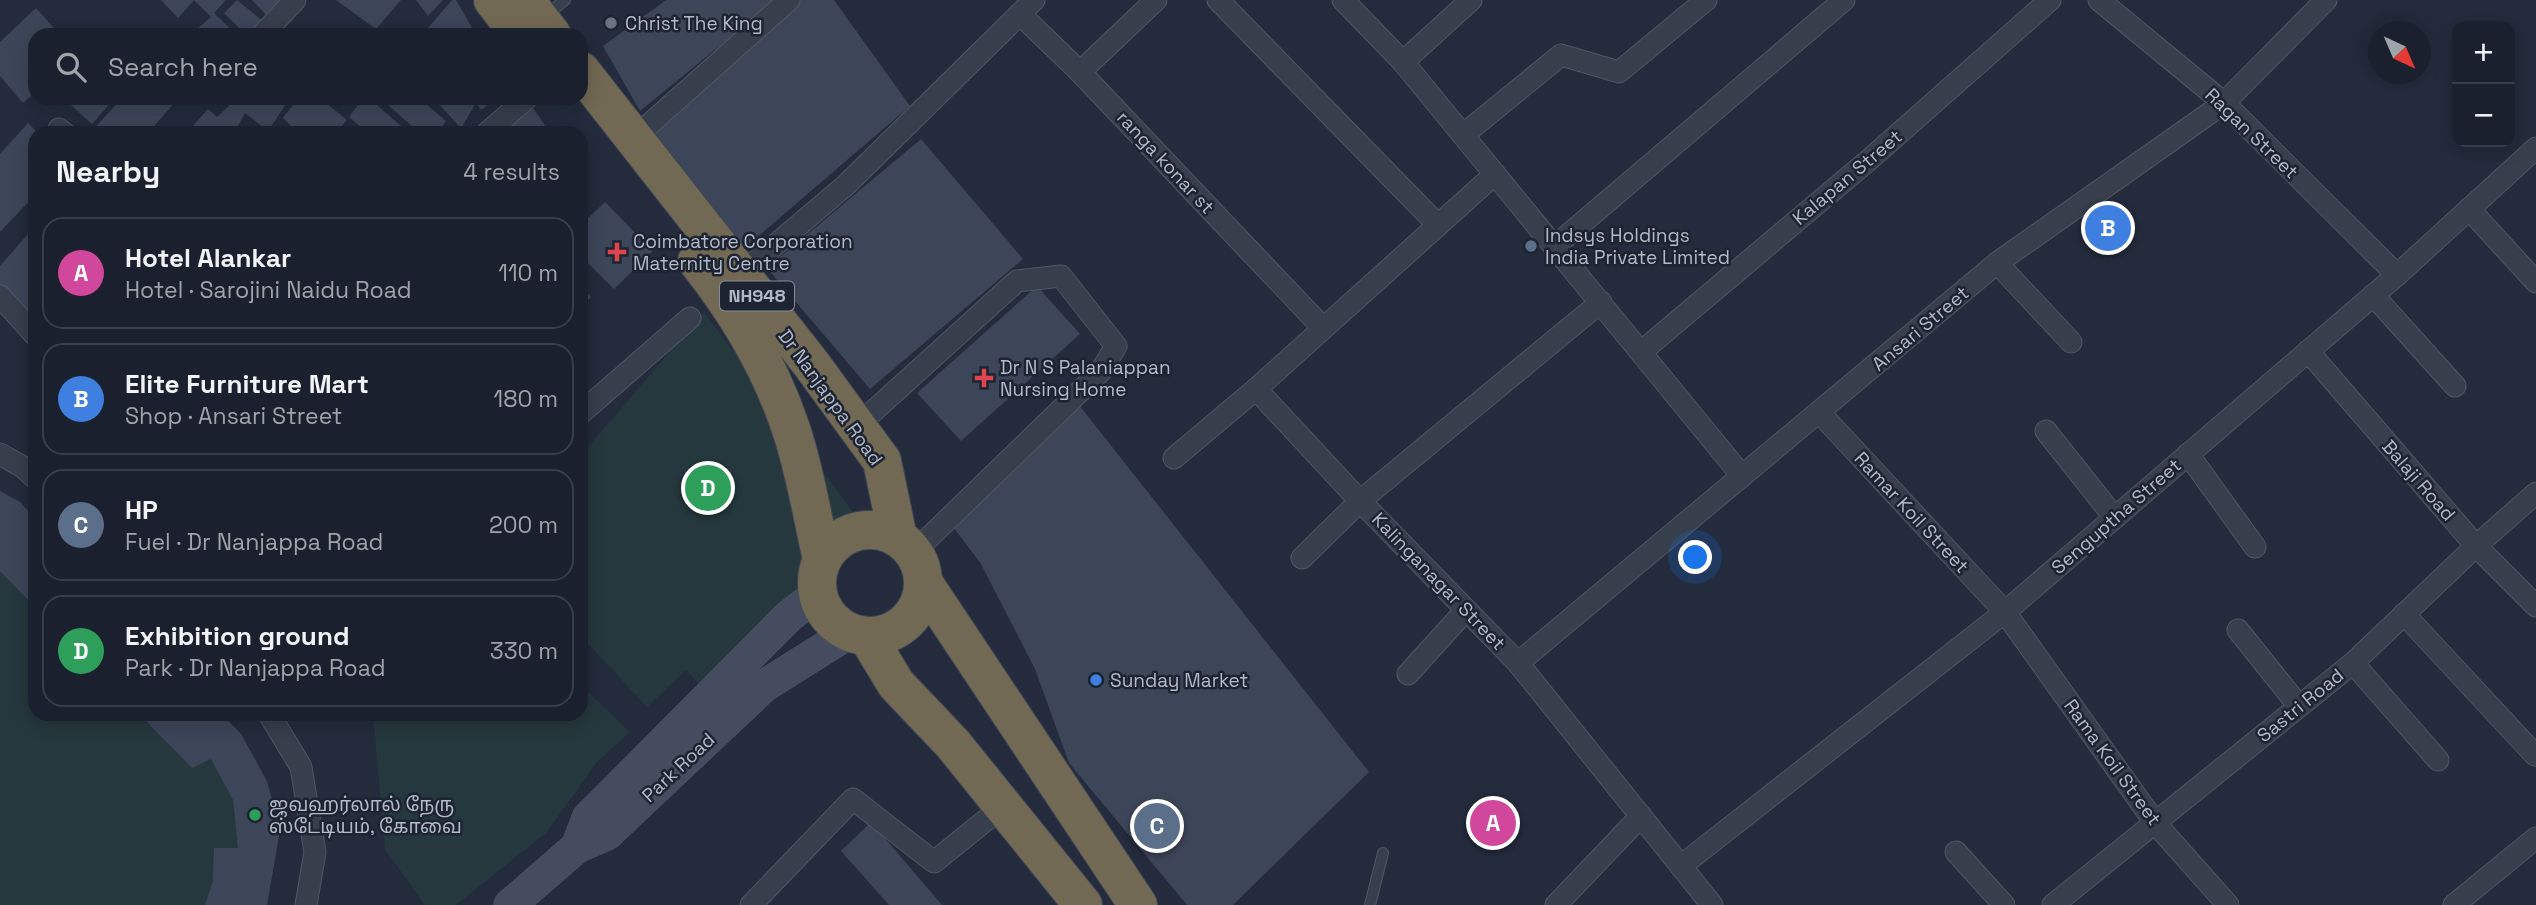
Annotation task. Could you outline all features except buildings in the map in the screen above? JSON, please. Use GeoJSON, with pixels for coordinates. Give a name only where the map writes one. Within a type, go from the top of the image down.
{"type":"FeatureCollection","features":[{"type":"Feature","properties":{"kind":"highway"},"geometry":{"type":"LineString","coordinates":[[493,0],[540,18]]}},
{"type":"Feature","properties":{"kind":"highway","name":"Dr Nanjappa Road"},"geometry":{"type":"LineString","coordinates":[[588,80],[634,138],[690,231],[719,289],[763,365],[791,429],[820,576]]}},
{"type":"Feature","properties":{"kind":"highway","name":"Dr Nanjappa Road"},"geometry":{"type":"LineString","coordinates":[[575,105],[690,231],[740,275],[882,461],[911,557],[1138,905]]}},
{"type":"Feature","properties":{"kind":"highway"},"geometry":{"type":"LineString","coordinates":[[820,576],[833,545],[847,535],[865,530],[882,531],[911,557],[920,599],[906,620],[884,634],[858,634]]}},
{"type":"Feature","properties":{"kind":"highway","name":"NH948"},"geometry":{"type":"LineString","coordinates":[[820,576],[824,610],[835,623],[858,634],[895,684],[953,744],[1083,905]]}},
{"type":"Feature","properties":{"kind":"main road"},"geometry":{"type":"LineString","coordinates":[[578,848],[588,818],[789,616],[820,576]]}},
{"type":"Feature","properties":{"kind":"main road","name":"Park Road"},"geometry":{"type":"LineString","coordinates":[[510,905],[578,848],[607,834],[764,686],[858,634]]}},
{"type":"Feature","properties":{"kind":"street"},"geometry":{"type":"LineString","coordinates":[[269,28],[295,0]]}},
{"type":"Feature","properties":{"kind":"street"},"geometry":{"type":"LineString","coordinates":[[634,138],[789,0]]}},
{"type":"Feature","properties":{"kind":"street"},"geometry":{"type":"LineString","coordinates":[[1080,72],[1156,0]]}},
{"type":"Feature","properties":{"kind":"street"},"geometry":{"type":"LineString","coordinates":[[1218,0],[1438,225]]}},
{"type":"Feature","properties":{"kind":"street"},"geometry":{"type":"LineString","coordinates":[[1343,0],[1404,62],[1742,476]]}},
{"type":"Feature","properties":{"kind":"street"},"geometry":{"type":"LineString","coordinates":[[1404,62],[1471,0]]}},
{"type":"Feature","properties":{"kind":"street"},"geometry":{"type":"LineString","coordinates":[[1463,135],[1561,55],[1619,72],[1706,0]]}},
{"type":"Feature","properties":{"kind":"street"},"geometry":{"type":"LineString","coordinates":[[1555,246],[1844,0]]}},
{"type":"Feature","properties":{"kind":"street","name":"Kalapan Street"},"geometry":{"type":"LineString","coordinates":[[1641,352],[1870,159],[2050,0]]}},
{"type":"Feature","properties":{"kind":"street","name":"Ragan Street"},"geometry":{"type":"LineString","coordinates":[[2099,0],[2224,103],[2397,275]]}},
{"type":"Feature","properties":{"kind":"street","name":"Ansari Street"},"geometry":{"type":"LineString","coordinates":[[1518,663],[1997,263],[2224,103],[2326,0]]}},
{"type":"Feature","properties":{"kind":"street"},"geometry":{"type":"LineString","coordinates":[[740,275],[846,185],[1027,7]]}},
{"type":"Feature","properties":{"kind":"street","name":"ranga konar st"},"geometry":{"type":"LineString","coordinates":[[1027,7],[1080,72],[1324,328]]}},
{"type":"Feature","properties":{"kind":"street"},"geometry":{"type":"LineString","coordinates":[[495,126],[519,105]]}},
{"type":"Feature","properties":{"kind":"street","name":"Senguptha Street"},"geometry":{"type":"LineString","coordinates":[[1681,866],[2005,612],[2397,275],[2536,148]]}},
{"type":"Feature","properties":{"kind":"street"},"geometry":{"type":"LineString","coordinates":[[1174,458],[1256,389],[1495,174]]}},
{"type":"Feature","properties":{"kind":"street"},"geometry":{"type":"LineString","coordinates":[[2469,209],[2536,282]]}},
{"type":"Feature","properties":{"kind":"street"},"geometry":{"type":"LineString","coordinates":[[1997,263],[2071,342]]}},
{"type":"Feature","properties":{"kind":"street"},"geometry":{"type":"LineString","coordinates":[[856,426],[1017,281],[1060,276],[1116,346],[1101,372],[911,557]]}},
{"type":"Feature","properties":{"kind":"street"},"geometry":{"type":"LineString","coordinates":[[2374,295],[2455,387]]}},
{"type":"Feature","properties":{"kind":"street"},"geometry":{"type":"LineString","coordinates":[[0,296],[28,327]]}},
{"type":"Feature","properties":{"kind":"street","name":"Kalinganagar Street"},"geometry":{"type":"LineString","coordinates":[[1601,302],[1360,501],[1518,663],[1712,905]]}},
{"type":"Feature","properties":{"kind":"street"},"geometry":{"type":"LineString","coordinates":[[588,408],[690,318]]}},
{"type":"Feature","properties":{"kind":"street","name":"Balaji Road"},"geometry":{"type":"LineString","coordinates":[[2308,351],[2476,546],[2536,606]]}},
{"type":"Feature","properties":{"kind":"street"},"geometry":{"type":"LineString","coordinates":[[1256,389],[1360,501],[1302,558]]}},
{"type":"Feature","properties":{"kind":"street","name":"Ramar Koil Street"},"geometry":{"type":"LineString","coordinates":[[1819,412],[2005,612]]}},
{"type":"Feature","properties":{"kind":"street"},"geometry":{"type":"LineString","coordinates":[[2046,431],[2115,518]]}},
{"type":"Feature","properties":{"kind":"street"},"geometry":{"type":"LineString","coordinates":[[0,454],[28,472]]}},
{"type":"Feature","properties":{"kind":"street"},"geometry":{"type":"LineString","coordinates":[[2189,454],[2255,547]]}},
{"type":"Feature","properties":{"kind":"street","name":"Sastri Road"},"geometry":{"type":"LineString","coordinates":[[2053,905],[2353,663],[2536,493]]}},
{"type":"Feature","properties":{"kind":"street"},"geometry":{"type":"LineString","coordinates":[[1408,674],[1466,610]]}},
{"type":"Feature","properties":{"kind":"street","name":"Rama Koil Street"},"geometry":{"type":"LineString","coordinates":[[2005,612],[2156,824],[2228,905]]}},
{"type":"Feature","properties":{"kind":"street"},"geometry":{"type":"LineString","coordinates":[[2404,614],[2535,755]]}},
{"type":"Feature","properties":{"kind":"street"},"geometry":{"type":"LineString","coordinates":[[2238,630],[2298,705]]}},
{"type":"Feature","properties":{"kind":"street"},"geometry":{"type":"LineString","coordinates":[[2353,663],[2438,760]]}},
{"type":"Feature","properties":{"kind":"street"},"geometry":{"type":"LineString","coordinates":[[274,721],[301,767],[314,852],[306,905]]}},
{"type":"Feature","properties":{"kind":"street"},"geometry":{"type":"LineString","coordinates":[[751,905],[853,799],[934,862],[1002,807]]}},
{"type":"Feature","properties":{"kind":"street"},"geometry":{"type":"LineString","coordinates":[[1556,905],[1641,816]]}},
{"type":"Feature","properties":{"kind":"street"},"geometry":{"type":"LineString","coordinates":[[2454,905],[2536,838]]}},
{"type":"Feature","properties":{"kind":"street"},"geometry":{"type":"LineString","coordinates":[[1956,852],[2004,905]]}},
{"type":"Feature","properties":{"kind":"lane"},"geometry":{"type":"LineString","coordinates":[[1370,905],[1382,853]]}},
{"type":"Feature","properties":{"kind":"green space"},"geometry":{"type":"Polygon","coordinates":[[[704,312],[860,521],[840,558],[705,691],[686,670],[647,707],[588,644],[588,447],[704,312]]]}},
{"type":"Feature","properties":{"kind":"green space"},"geometry":{"type":"Polygon","coordinates":[[[0,491],[28,513],[28,721],[226,721],[280,830],[267,905],[0,905],[0,491]]]}},
{"type":"Feature","properties":{"kind":"green space"},"geometry":{"type":"Polygon","coordinates":[[[588,692],[630,732],[597,762],[547,832],[456,905],[425,905],[385,849],[374,721],[588,721],[588,692]]]}},
{"type":"Feature","properties":{"kind":"place","name":"Christ The King"},"geometry":{"type":"Point","coordinates":[611,23]}},
{"type":"Feature","properties":{"kind":"place","name":"Elite Furniture Mart"},"geometry":{"type":"Point","coordinates":[2108,228]}},
{"type":"Feature","properties":{"kind":"place","name":"Indsys Holdings India Private Limited"},"geometry":{"type":"Point","coordinates":[1531,246]}},
{"type":"Feature","properties":{"kind":"place","name":"Coimbatore Corporation Maternity Centre"},"geometry":{"type":"Point","coordinates":[617,252]}},
{"type":"Feature","properties":{"kind":"place","name":"Dr N S Palaniappan Nursing Home"},"geometry":{"type":"Point","coordinates":[984,378]}},
{"type":"Feature","properties":{"kind":"place","name":"Exhibition ground"},"geometry":{"type":"Point","coordinates":[708,488]}},
{"type":"Feature","properties":{"kind":"place","name":"Sunday Market"},"geometry":{"type":"Point","coordinates":[1096,680]}},
{"type":"Feature","properties":{"kind":"place","name":"ஜவஹர்லால் நேரு ஸ்டேடியம், கோவை"},"geometry":{"type":"Point","coordinates":[255,815]}},
{"type":"Feature","properties":{"kind":"place","name":"Hotel Alankar"},"geometry":{"type":"Point","coordinates":[1493,823]}},
{"type":"Feature","properties":{"kind":"place","name":"HP"},"geometry":{"type":"Point","coordinates":[1157,826]}}]}
